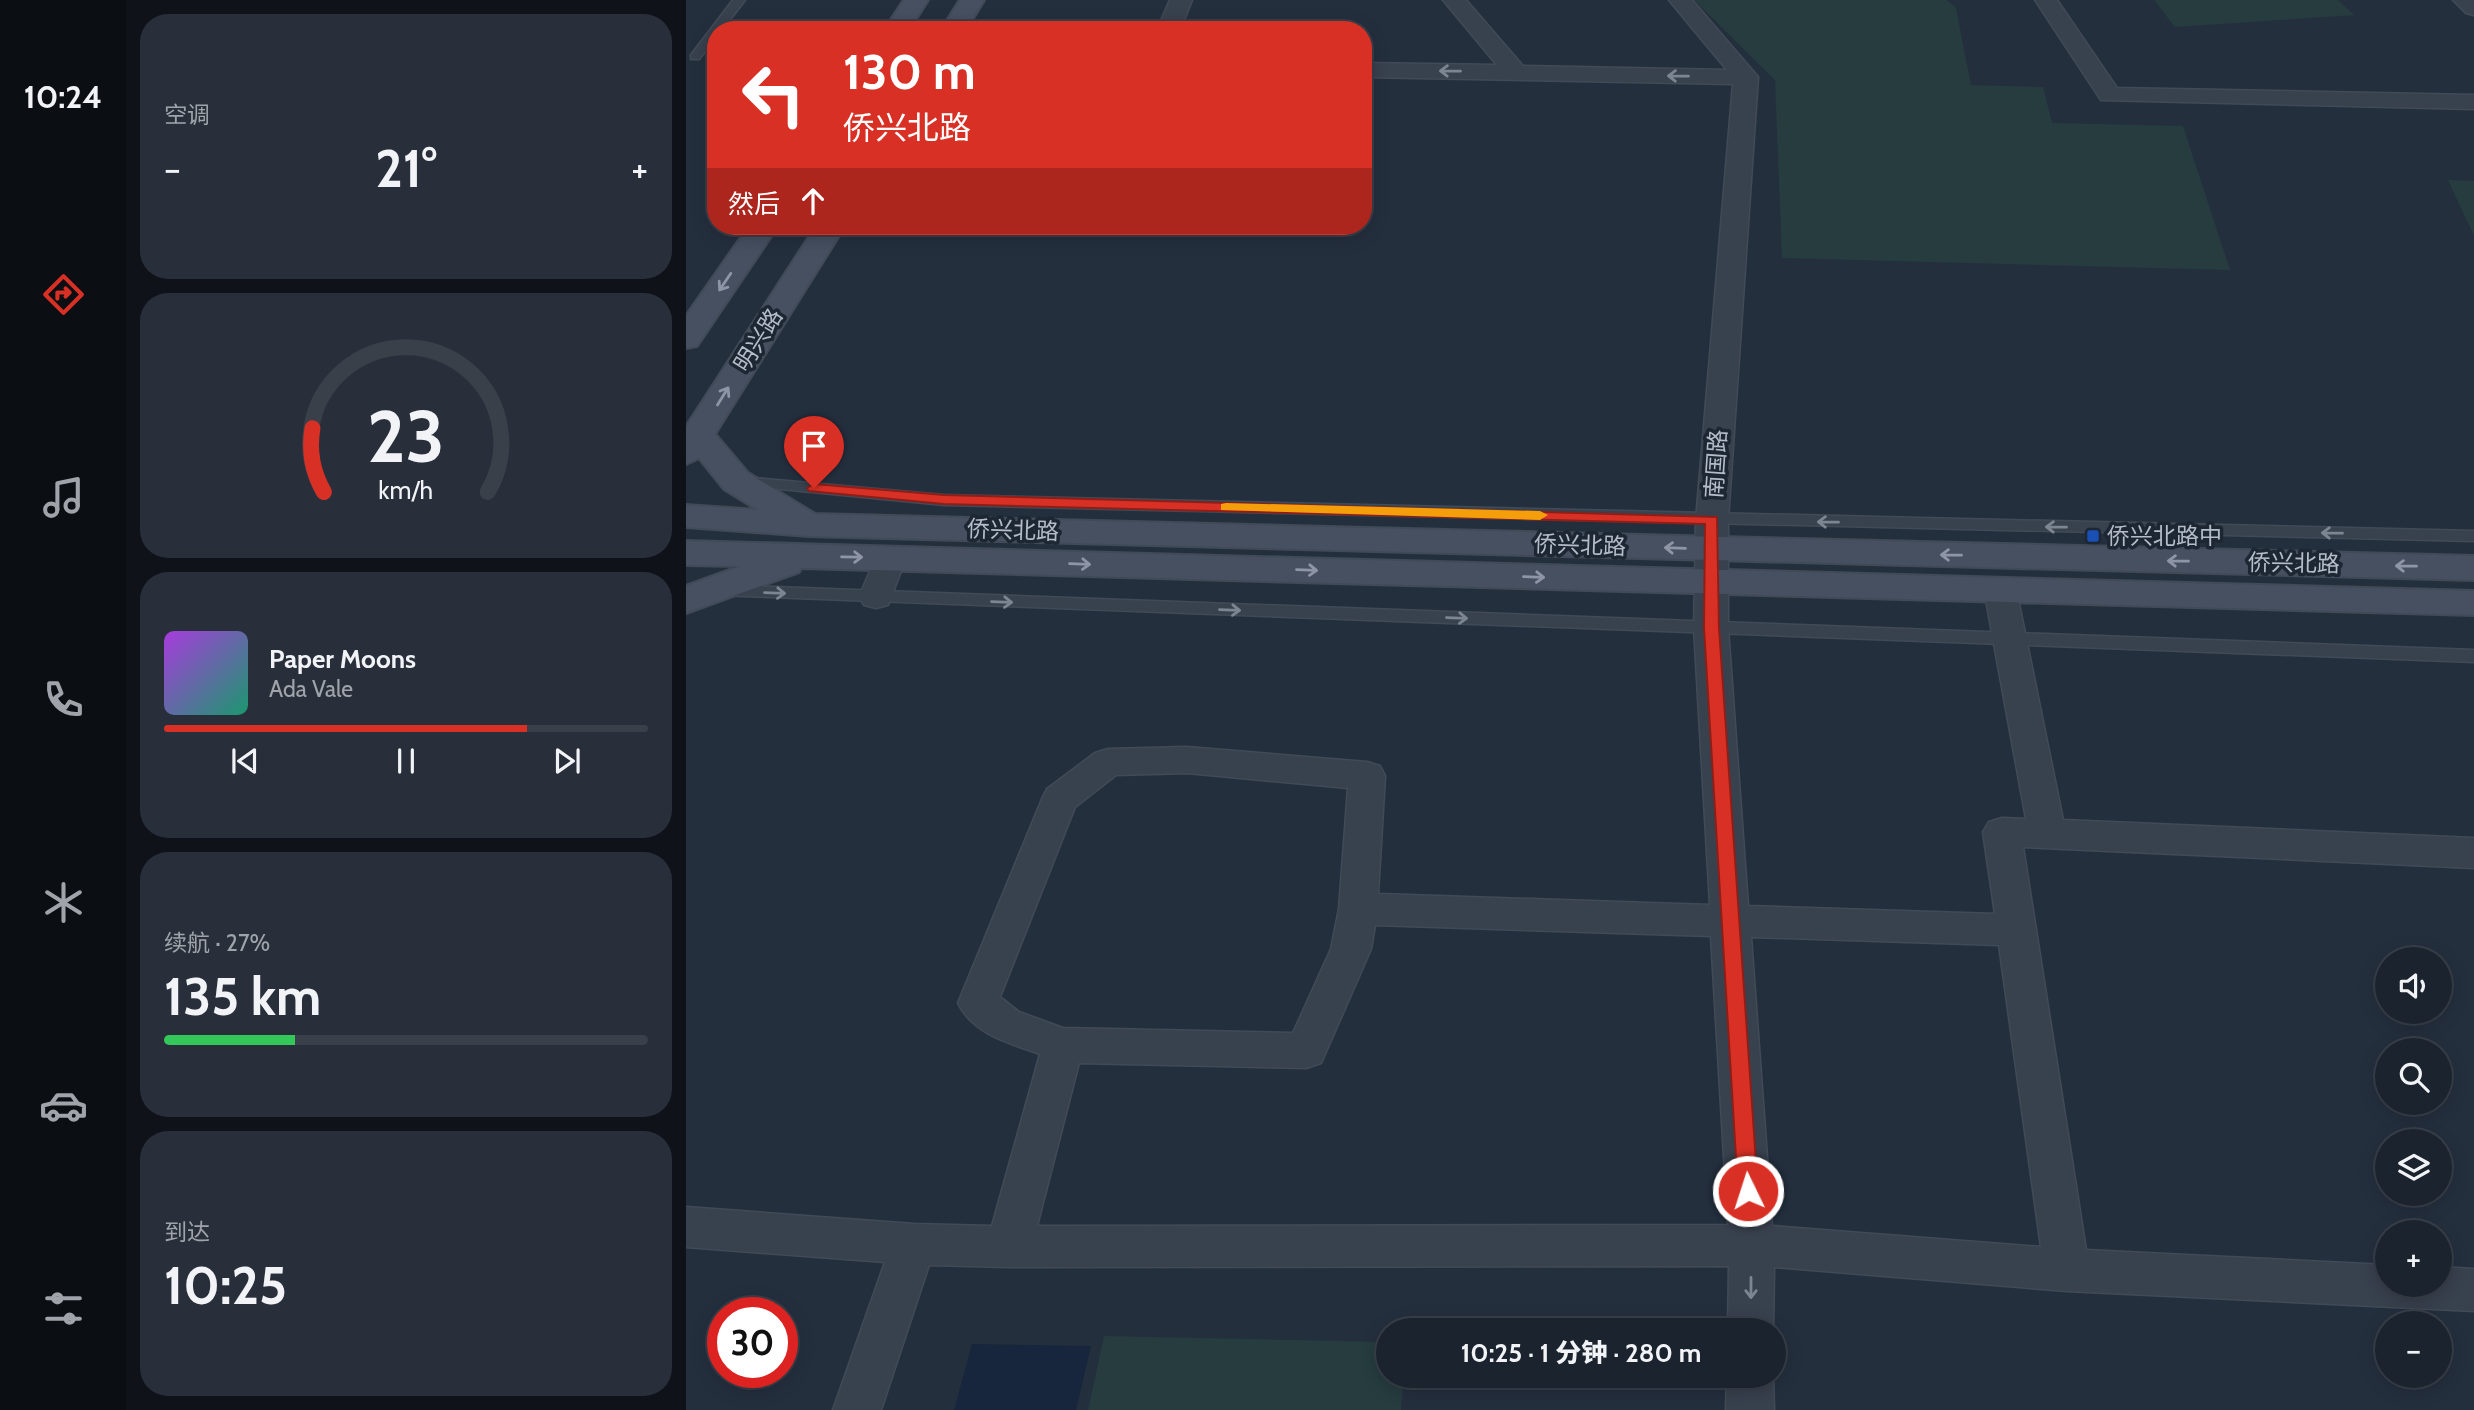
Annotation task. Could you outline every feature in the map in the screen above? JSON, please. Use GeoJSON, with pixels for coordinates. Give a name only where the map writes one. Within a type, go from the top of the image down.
{"type":"FeatureCollection","features":[{"type":"Feature","properties":{"kind":"main road"},"geometry":{"type":"LineString","coordinates":[[902,21],[916,0]]}},
{"type":"Feature","properties":{"kind":"main road"},"geometry":{"type":"LineString","coordinates":[[959,21],[972,0]]}},
{"type":"Feature","properties":{"kind":"main road"},"geometry":{"type":"LineString","coordinates":[[686,339],[757,235]]}},
{"type":"Feature","properties":{"kind":"main road","name":"明兴路"},"geometry":{"type":"LineString","coordinates":[[692,444],[824,235]]}},
{"type":"Feature","properties":{"kind":"main road"},"geometry":{"type":"LineString","coordinates":[[692,444],[809,540],[696,596]]}},
{"type":"Feature","properties":{"kind":"main road","name":"侨兴北路"},"geometry":{"type":"LineString","coordinates":[[686,516],[890,558],[1712,550],[2000,589],[2474,603]]}},
{"type":"Feature","properties":{"kind":"main road","name":"侨兴北路"},"geometry":{"type":"LineString","coordinates":[[686,553],[809,540],[1712,550],[2474,568]]}},
{"type":"Feature","properties":{"kind":"street"},"geometry":{"type":"LineString","coordinates":[[1172,21],[1181,0]]}},
{"type":"Feature","properties":{"kind":"street"},"geometry":{"type":"LineString","coordinates":[[1454,0],[1516,73]]}},
{"type":"Feature","properties":{"kind":"street"},"geometry":{"type":"LineString","coordinates":[[1680,0],[1746,77]]}},
{"type":"Feature","properties":{"kind":"street"},"geometry":{"type":"LineString","coordinates":[[2046,0],[2110,95],[2474,102]]}},
{"type":"Feature","properties":{"kind":"street"},"geometry":{"type":"LineString","coordinates":[[2464,0],[2474,8]]}},
{"type":"Feature","properties":{"kind":"street"},"geometry":{"type":"LineString","coordinates":[[1372,70],[1746,77]]}},
{"type":"Feature","properties":{"kind":"street","name":"南国路"},"geometry":{"type":"LineString","coordinates":[[1746,77],[1712,550],[1711,628],[1751,1245],[1751,1318]]}},
{"type":"Feature","properties":{"kind":"street"},"geometry":{"type":"LineString","coordinates":[[876,597],[890,558]]}},
{"type":"Feature","properties":{"kind":"street"},"geometry":{"type":"LineString","coordinates":[[2000,589],[2047,834]]}},
{"type":"Feature","properties":{"kind":"street"},"geometry":{"type":"LineString","coordinates":[[1187,760],[1367,776],[1358,909],[1351,948],[1306,1051],[1063,1045],[1005,1024],[978,1003],[1060,799],[1108,762],[1187,760]]}},
{"type":"Feature","properties":{"kind":"street"},"geometry":{"type":"LineString","coordinates":[[2067,1270],[2014,930],[2002,832],[2474,853]]}},
{"type":"Feature","properties":{"kind":"street"},"geometry":{"type":"LineString","coordinates":[[1358,909],[2014,930]]}},
{"type":"Feature","properties":{"kind":"street"},"geometry":{"type":"LineString","coordinates":[[1009,1247],[1063,1045]]}},
{"type":"Feature","properties":{"kind":"street"},"geometry":{"type":"LineString","coordinates":[[686,1227],[914,1244],[1009,1247],[1751,1245],[2067,1270],[2474,1290]]}},
{"type":"Feature","properties":{"kind":"street"},"geometry":{"type":"LineString","coordinates":[[857,1410],[914,1244]]}},
{"type":"Feature","properties":{"kind":"street"},"geometry":{"type":"LineString","coordinates":[[1750,1410],[1751,1388]]}},
{"type":"Feature","properties":{"kind":"lane"},"geometry":{"type":"LineString","coordinates":[[723,21],[739,0]]}},
{"type":"Feature","properties":{"kind":"lane"},"geometry":{"type":"LineString","coordinates":[[695,57],[707,42]]}},
{"type":"Feature","properties":{"kind":"lane"},"geometry":{"type":"LineString","coordinates":[[686,43],[695,57]]}},
{"type":"Feature","properties":{"kind":"lane"},"geometry":{"type":"LineString","coordinates":[[695,57],[707,58]]}},
{"type":"Feature","properties":{"kind":"lane","name":"侨兴北路"},"geometry":{"type":"LineString","coordinates":[[736,481],[944,500],[1712,550],[2474,536]]}},
{"type":"Feature","properties":{"kind":"lane"},"geometry":{"type":"LineString","coordinates":[[696,596],[876,597],[2474,656]]}},
{"type":"Feature","properties":{"kind":"green space"},"geometry":{"type":"Polygon","coordinates":[[[1694,0],[1947,0],[1956,8],[1971,85],[2043,87],[2052,123],[2183,126],[2230,270],[1782,258],[1775,80],[1694,0]]]}},
{"type":"Feature","properties":{"kind":"green space"},"geometry":{"type":"Polygon","coordinates":[[[2154,0],[2338,0],[2354,15],[2175,27],[2154,0]]]}},
{"type":"Feature","properties":{"kind":"green space"},"geometry":{"type":"Polygon","coordinates":[[[2448,180],[2474,181],[2474,236],[2448,180]]]}},
{"type":"Feature","properties":{"kind":"green space"},"geometry":{"type":"Polygon","coordinates":[[[1104,1336],[1376,1342],[1376,1388],[1403,1388],[1401,1410],[1088,1410],[1104,1336]]]}},
{"type":"Feature","properties":{"kind":"water"},"geometry":{"type":"Polygon","coordinates":[[[972,1344],[1091,1346],[1076,1410],[954,1410],[972,1344]]]}},
{"type":"Feature","properties":{"kind":"slow traffic"},"geometry":{"type":"LineString","coordinates":[[1226,507],[1540,515]]}},
{"type":"Feature","properties":{"kind":"place","name":"侨兴北路中"},"geometry":{"type":"Point","coordinates":[2093,536]}},
{"type":"Feature","properties":{"kind":"route"},"geometry":{"type":"LineString","coordinates":[[814,488],[944,500],[1712,520],[1711,628],[1748,1191]]}}]}
